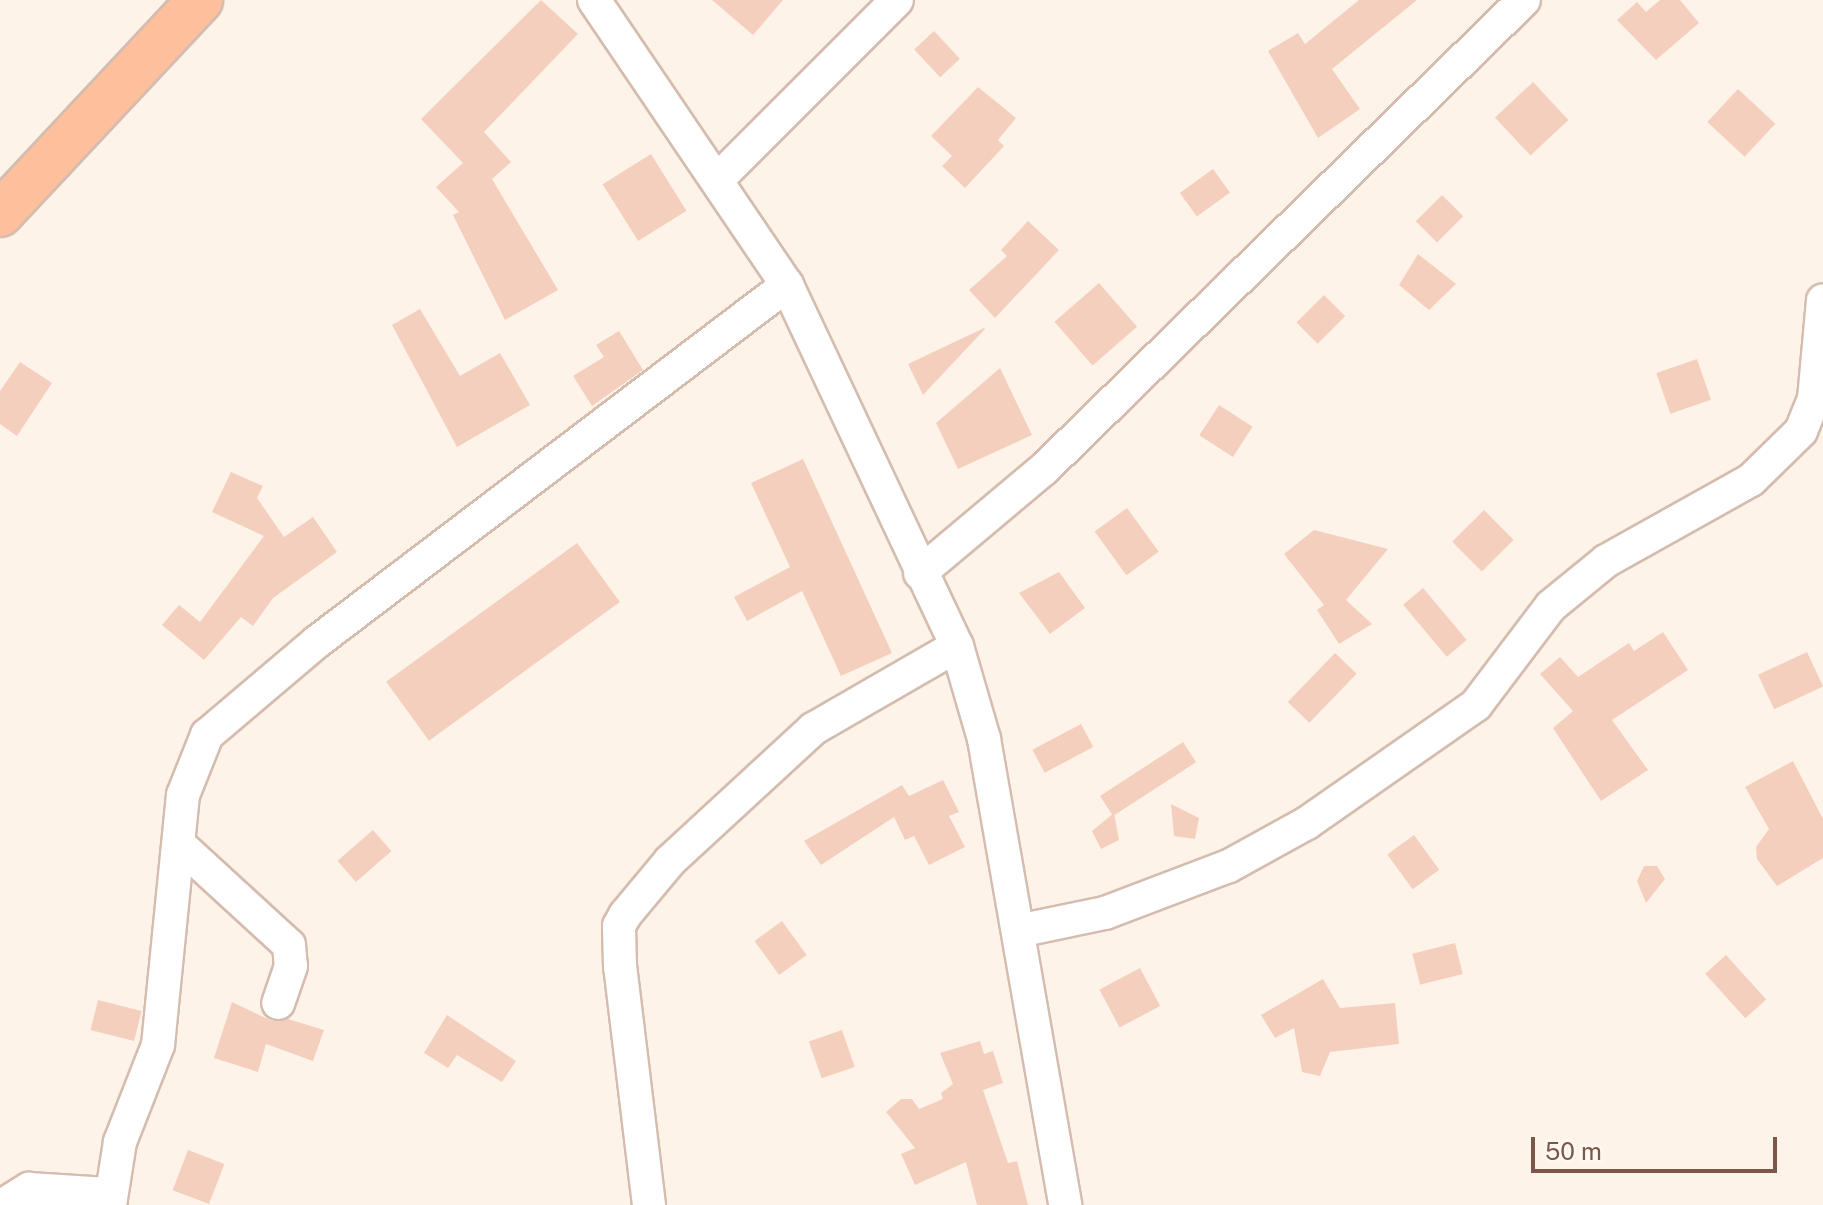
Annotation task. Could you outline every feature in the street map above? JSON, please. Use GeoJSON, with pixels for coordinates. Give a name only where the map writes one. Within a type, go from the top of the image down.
{"type":"FeatureCollection","features":[{"type":"Feature","properties":{"kind":"highway"},"geometry":{"type":"LineString","coordinates":[[0,214],[200,0]]}},
{"type":"Feature","properties":{"kind":"street"},"geometry":{"type":"LineString","coordinates":[[594,0],[787,285],[957,646],[984,739],[1065,1205]]}},
{"type":"Feature","properties":{"kind":"street"},"geometry":{"type":"LineString","coordinates":[[718,179],[897,0]]}},
{"type":"Feature","properties":{"kind":"street"},"geometry":{"type":"LineString","coordinates":[[920,573],[1044,469],[1524,0]]}},
{"type":"Feature","properties":{"kind":"street"},"geometry":{"type":"LineString","coordinates":[[3,1205],[29,1189],[109,1200],[120,1142],[158,1045],[173,875],[182,847],[190,766],[207,735],[251,693],[787,285]]}},
{"type":"Feature","properties":{"kind":"street"},"geometry":{"type":"LineString","coordinates":[[1018,931],[1105,913],[1229,866],[1307,823],[1476,705],[1551,606],[1606,561],[1751,480],[1801,431],[1814,399],[1823,300]]}},
{"type":"Feature","properties":{"kind":"street"},"geometry":{"type":"LineString","coordinates":[[649,1205],[620,967],[619,926],[625,915],[670,861],[813,729],[957,646]]}},
{"type":"Feature","properties":{"kind":"street"},"geometry":{"type":"LineString","coordinates":[[182,847],[289,945],[291,966],[278,1003]]}},
{"type":"Feature","properties":{"kind":"building"},"geometry":{"type":"Polygon","coordinates":[[[541,0],[578,34],[484,132],[511,162],[492,179],[558,290],[505,320],[453,215],[459,212],[436,187],[463,163],[421,119],[541,0]]]}},
{"type":"Feature","properties":{"kind":"building"},"geometry":{"type":"Polygon","coordinates":[[[712,0],[783,0],[753,35],[712,0]]]}},
{"type":"Feature","properties":{"kind":"building"},"geometry":{"type":"Polygon","coordinates":[[[1359,0],[1417,0],[1332,69],[1360,109],[1318,138],[1268,51],[1298,33],[1305,44],[1359,0]]]}},
{"type":"Feature","properties":{"kind":"building"},"geometry":{"type":"Polygon","coordinates":[[[1660,0],[1680,0],[1699,23],[1656,60],[1617,20],[1637,2],[1646,12],[1660,0]]]}},
{"type":"Feature","properties":{"kind":"building"},"geometry":{"type":"Polygon","coordinates":[[[934,31],[960,59],[940,77],[914,49],[934,31]]]}},
{"type":"Feature","properties":{"kind":"building"},"geometry":{"type":"Polygon","coordinates":[[[1533,82],[1568,120],[1530,155],[1495,117],[1533,82]]]}},
{"type":"Feature","properties":{"kind":"building"},"geometry":{"type":"Polygon","coordinates":[[[978,87],[1016,118],[998,140],[1004,146],[965,188],[942,166],[952,156],[931,136],[978,87]]]}},
{"type":"Feature","properties":{"kind":"building"},"geometry":{"type":"Polygon","coordinates":[[[1738,89],[1775,124],[1745,157],[1707,122],[1738,89]]]}},
{"type":"Feature","properties":{"kind":"building"},"geometry":{"type":"Polygon","coordinates":[[[651,154],[687,211],[638,241],[603,184],[651,154]]]}},
{"type":"Feature","properties":{"kind":"building"},"geometry":{"type":"Polygon","coordinates":[[[1213,169],[1230,192],[1197,217],[1180,193],[1213,169]]]}},
{"type":"Feature","properties":{"kind":"building"},"geometry":{"type":"Polygon","coordinates":[[[1442,195],[1463,216],[1437,242],[1416,221],[1442,195]]]}},
{"type":"Feature","properties":{"kind":"building"},"geometry":{"type":"Polygon","coordinates":[[[1028,221],[1059,250],[995,318],[969,290],[1007,256],[1001,250],[1028,221]]]}},
{"type":"Feature","properties":{"kind":"building"},"geometry":{"type":"Polygon","coordinates":[[[1418,254],[1456,284],[1429,310],[1399,285],[1418,254]]]}},
{"type":"Feature","properties":{"kind":"building"},"geometry":{"type":"Polygon","coordinates":[[[1099,283],[1137,327],[1093,365],[1054,322],[1099,283]]]}},
{"type":"Feature","properties":{"kind":"building"},"geometry":{"type":"Polygon","coordinates":[[[1324,295],[1345,316],[1318,344],[1296,323],[1324,295]]]}},
{"type":"Feature","properties":{"kind":"building"},"geometry":{"type":"Polygon","coordinates":[[[420,309],[460,376],[500,353],[530,405],[457,447],[392,325],[420,309]]]}},
{"type":"Feature","properties":{"kind":"building"},"geometry":{"type":"Polygon","coordinates":[[[985,329],[923,395],[908,364],[985,329]]]}},
{"type":"Feature","properties":{"kind":"building"},"geometry":{"type":"Polygon","coordinates":[[[619,331],[643,370],[592,406],[573,376],[604,357],[596,345],[619,331]]]}},
{"type":"Feature","properties":{"kind":"building"},"geometry":{"type":"Polygon","coordinates":[[[1697,359],[1711,400],[1670,414],[1656,373],[1697,359]]]}},
{"type":"Feature","properties":{"kind":"building"},"geometry":{"type":"Polygon","coordinates":[[[20,362],[52,383],[17,436],[0,424],[0,391],[20,362]]]}},
{"type":"Feature","properties":{"kind":"building"},"geometry":{"type":"Polygon","coordinates":[[[1000,368],[1032,435],[958,469],[936,423],[1000,368]]]}},
{"type":"Feature","properties":{"kind":"building"},"geometry":{"type":"Polygon","coordinates":[[[1219,405],[1253,427],[1233,457],[1199,435],[1219,405]]]}},
{"type":"Feature","properties":{"kind":"building"},"geometry":{"type":"Polygon","coordinates":[[[803,459],[892,653],[841,676],[802,591],[747,621],[734,597],[790,567],[751,483],[803,459]]]}},
{"type":"Feature","properties":{"kind":"building"},"geometry":{"type":"Polygon","coordinates":[[[231,472],[263,486],[257,498],[284,537],[313,517],[337,552],[273,598],[253,626],[241,617],[204,660],[162,625],[179,605],[200,622],[264,536],[212,512],[231,472]]]}},
{"type":"Feature","properties":{"kind":"building"},"geometry":{"type":"Polygon","coordinates":[[[1127,508],[1159,552],[1126,575],[1095,532],[1127,508]]]}},
{"type":"Feature","properties":{"kind":"building"},"geometry":{"type":"Polygon","coordinates":[[[1484,510],[1514,540],[1482,572],[1452,542],[1484,510]]]}},
{"type":"Feature","properties":{"kind":"building"},"geometry":{"type":"Polygon","coordinates":[[[1314,530],[1388,549],[1346,600],[1372,624],[1339,644],[1317,610],[1324,605],[1284,554],[1314,530]]]}},
{"type":"Feature","properties":{"kind":"building"},"geometry":{"type":"Polygon","coordinates":[[[577,543],[620,602],[429,741],[386,682],[577,543]]]}},
{"type":"Feature","properties":{"kind":"building"},"geometry":{"type":"Polygon","coordinates":[[[1059,572],[1085,608],[1050,634],[1019,593],[1059,572]]]}},
{"type":"Feature","properties":{"kind":"building"},"geometry":{"type":"Polygon","coordinates":[[[1423,588],[1467,640],[1447,657],[1403,605],[1423,588]]]}},
{"type":"Feature","properties":{"kind":"building"},"geometry":{"type":"Polygon","coordinates":[[[1663,632],[1688,670],[1612,720],[1648,770],[1601,801],[1553,728],[1573,711],[1540,674],[1560,657],[1578,677],[1629,643],[1634,651],[1663,632]]]}},
{"type":"Feature","properties":{"kind":"building"},"geometry":{"type":"Polygon","coordinates":[[[1807,652],[1823,686],[1774,709],[1758,675],[1807,652]]]}},
{"type":"Feature","properties":{"kind":"building"},"geometry":{"type":"Polygon","coordinates":[[[1335,653],[1357,674],[1309,723],[1288,702],[1335,653]]]}},
{"type":"Feature","properties":{"kind":"building"},"geometry":{"type":"Polygon","coordinates":[[[1081,724],[1093,747],[1045,773],[1032,750],[1081,724]]]}},
{"type":"Feature","properties":{"kind":"building"},"geometry":{"type":"Polygon","coordinates":[[[1183,742],[1196,762],[1113,816],[1100,796],[1183,742]]]}},
{"type":"Feature","properties":{"kind":"building"},"geometry":{"type":"Polygon","coordinates":[[[1793,761],[1823,819],[1823,858],[1777,886],[1757,859],[1756,847],[1769,829],[1745,787],[1793,761]]]}},
{"type":"Feature","properties":{"kind":"building"},"geometry":{"type":"Polygon","coordinates":[[[943,780],[959,812],[949,816],[965,847],[929,865],[914,836],[905,840],[894,817],[821,865],[804,841],[902,785],[909,796],[943,780]]]}},
{"type":"Feature","properties":{"kind":"building"},"geometry":{"type":"Polygon","coordinates":[[[1171,804],[1199,818],[1195,839],[1174,836],[1171,804]]]}},
{"type":"Feature","properties":{"kind":"building"},"geometry":{"type":"Polygon","coordinates":[[[1114,813],[1119,840],[1101,849],[1092,831],[1114,813]]]}},
{"type":"Feature","properties":{"kind":"building"},"geometry":{"type":"Polygon","coordinates":[[[373,830],[391,851],[356,882],[338,861],[373,830]]]}},
{"type":"Feature","properties":{"kind":"building"},"geometry":{"type":"Polygon","coordinates":[[[1414,835],[1439,870],[1413,889],[1387,854],[1414,835]]]}},
{"type":"Feature","properties":{"kind":"building"},"geometry":{"type":"Polygon","coordinates":[[[1644,866],[1657,866],[1665,879],[1646,903],[1637,881],[1644,866]]]}},
{"type":"Feature","properties":{"kind":"building"},"geometry":{"type":"Polygon","coordinates":[[[782,921],[807,955],[779,975],[754,941],[782,921]]]}},
{"type":"Feature","properties":{"kind":"building"},"geometry":{"type":"Polygon","coordinates":[[[1455,943],[1463,974],[1420,985],[1412,954],[1455,943]]]}},
{"type":"Feature","properties":{"kind":"building"},"geometry":{"type":"Polygon","coordinates":[[[1726,955],[1766,1000],[1745,1018],[1705,974],[1726,955]]]}},
{"type":"Feature","properties":{"kind":"building"},"geometry":{"type":"Polygon","coordinates":[[[1140,968],[1160,1006],[1120,1028],[1099,990],[1140,968]]]}},
{"type":"Feature","properties":{"kind":"building"},"geometry":{"type":"Polygon","coordinates":[[[1323,979],[1340,1008],[1395,1003],[1399,1044],[1330,1052],[1320,1076],[1302,1072],[1294,1028],[1275,1038],[1261,1015],[1323,979]]]}},
{"type":"Feature","properties":{"kind":"building"},"geometry":{"type":"Polygon","coordinates":[[[98,1000],[142,1011],[134,1041],[91,1030],[98,1000]]]}},
{"type":"Feature","properties":{"kind":"building"},"geometry":{"type":"Polygon","coordinates":[[[232,1002],[272,1021],[288,1019],[324,1030],[313,1061],[266,1044],[258,1072],[214,1058],[232,1002]]]}},
{"type":"Feature","properties":{"kind":"building"},"geometry":{"type":"Polygon","coordinates":[[[447,1015],[516,1061],[502,1082],[457,1055],[448,1068],[424,1053],[447,1015]]]}},
{"type":"Feature","properties":{"kind":"building"},"geometry":{"type":"Polygon","coordinates":[[[842,1030],[855,1067],[822,1078],[809,1041],[842,1030]]]}},
{"type":"Feature","properties":{"kind":"building"},"geometry":{"type":"Polygon","coordinates":[[[980,1041],[984,1054],[993,1051],[1003,1083],[983,1090],[1008,1163],[1017,1161],[1028,1205],[977,1205],[966,1162],[915,1185],[901,1154],[915,1148],[886,1112],[901,1099],[912,1099],[919,1109],[943,1099],[941,1093],[953,1084],[940,1053],[980,1041]]]}},
{"type":"Feature","properties":{"kind":"building"},"geometry":{"type":"Polygon","coordinates":[[[188,1150],[224,1164],[209,1204],[173,1190],[188,1150]]]}}]}
